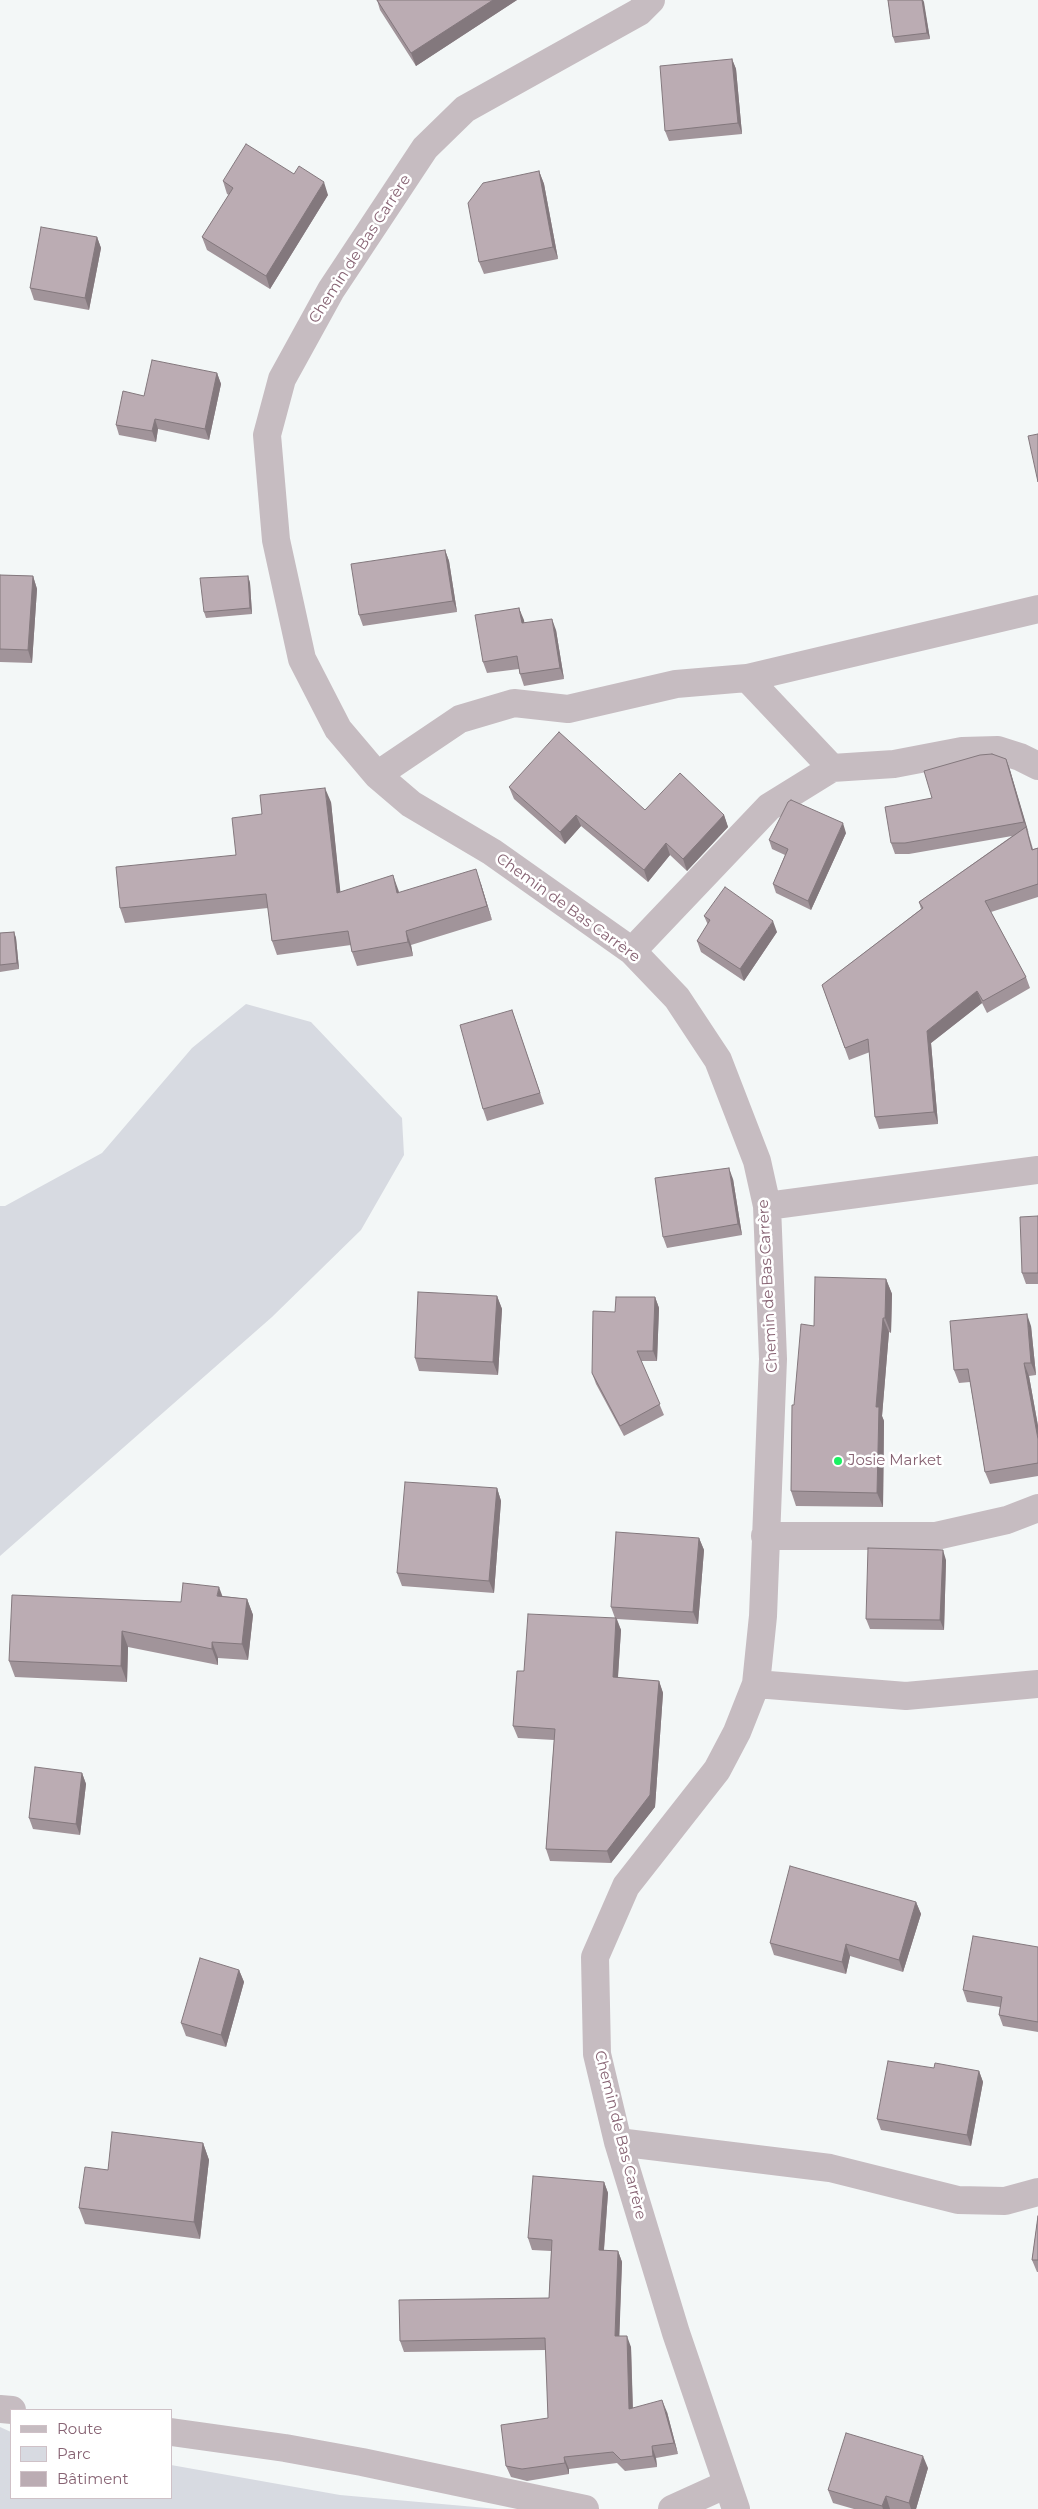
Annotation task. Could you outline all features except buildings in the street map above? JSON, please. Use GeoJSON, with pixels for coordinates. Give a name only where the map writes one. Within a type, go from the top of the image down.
{"type":"FeatureCollection","features":[{"type":"Feature","properties":{"kind":"street","name":"Chemin de Bas Carrère"},"geometry":{"type":"LineString","coordinates":[[651,0],[639,12],[465,109],[425,148],[331,290],[282,379],[268,435],[276,540],[302,659],[338,729],[377,775],[410,804],[492,852],[632,951],[677,998],[718,1060],[757,1161],[767,1206],[773,1359],[765,1536],[764,1616],[756,1684],[737,1732],[717,1770],[626,1886],[595,1957],[596,2054],[618,2142],[673,2323],[732,2496]]}},
{"type":"Feature","properties":{"kind":"street"},"geometry":{"type":"LineString","coordinates":[[377,775],[460,719],[514,703],[568,709],[676,684],[747,678],[1038,609]]}},
{"type":"Feature","properties":{"kind":"street"},"geometry":{"type":"LineString","coordinates":[[747,678],[832,768]]}},
{"type":"Feature","properties":{"kind":"street"},"geometry":{"type":"LineString","coordinates":[[632,951],[769,807],[832,768],[894,764],[962,751],[998,750],[1020,757],[1038,766]]}},
{"type":"Feature","properties":{"kind":"street"},"geometry":{"type":"LineString","coordinates":[[767,1206],[1038,1170]]}},
{"type":"Feature","properties":{"kind":"street"},"geometry":{"type":"LineString","coordinates":[[765,1536],[936,1536],[1007,1520],[1038,1508]]}},
{"type":"Feature","properties":{"kind":"street"},"geometry":{"type":"LineString","coordinates":[[756,1684],[906,1696],[1038,1684]]}},
{"type":"Feature","properties":{"kind":"street"},"geometry":{"type":"LineString","coordinates":[[618,2142],[830,2168],[958,2200],[1005,2201],[1038,2192]]}},
{"type":"Feature","properties":{"kind":"street"},"geometry":{"type":"LineString","coordinates":[[172,2432],[344,2459],[585,2509]]}},
{"type":"Feature","properties":{"kind":"street"},"geometry":{"type":"LineString","coordinates":[[672,2509],[732,2496]]}},
{"type":"Feature","properties":{"kind":"green space"},"geometry":{"type":"Polygon","coordinates":[[[246,1004],[311,1022],[402,1118],[404,1155],[361,1230],[272,1317],[0,1556],[0,1206],[5,1206],[102,1153],[192,1048],[246,1004]]]}},
{"type":"Feature","properties":{"kind":"green space"},"geometry":{"type":"Polygon","coordinates":[[[0,2427],[10,2432],[10,2499],[172,2499],[172,2465],[340,2495],[498,2509],[0,2509],[0,2427]]]}},
{"type":"Feature","properties":{"kind":"place","name":"Josie Market"},"geometry":{"type":"Point","coordinates":[838,1461]}}]}
